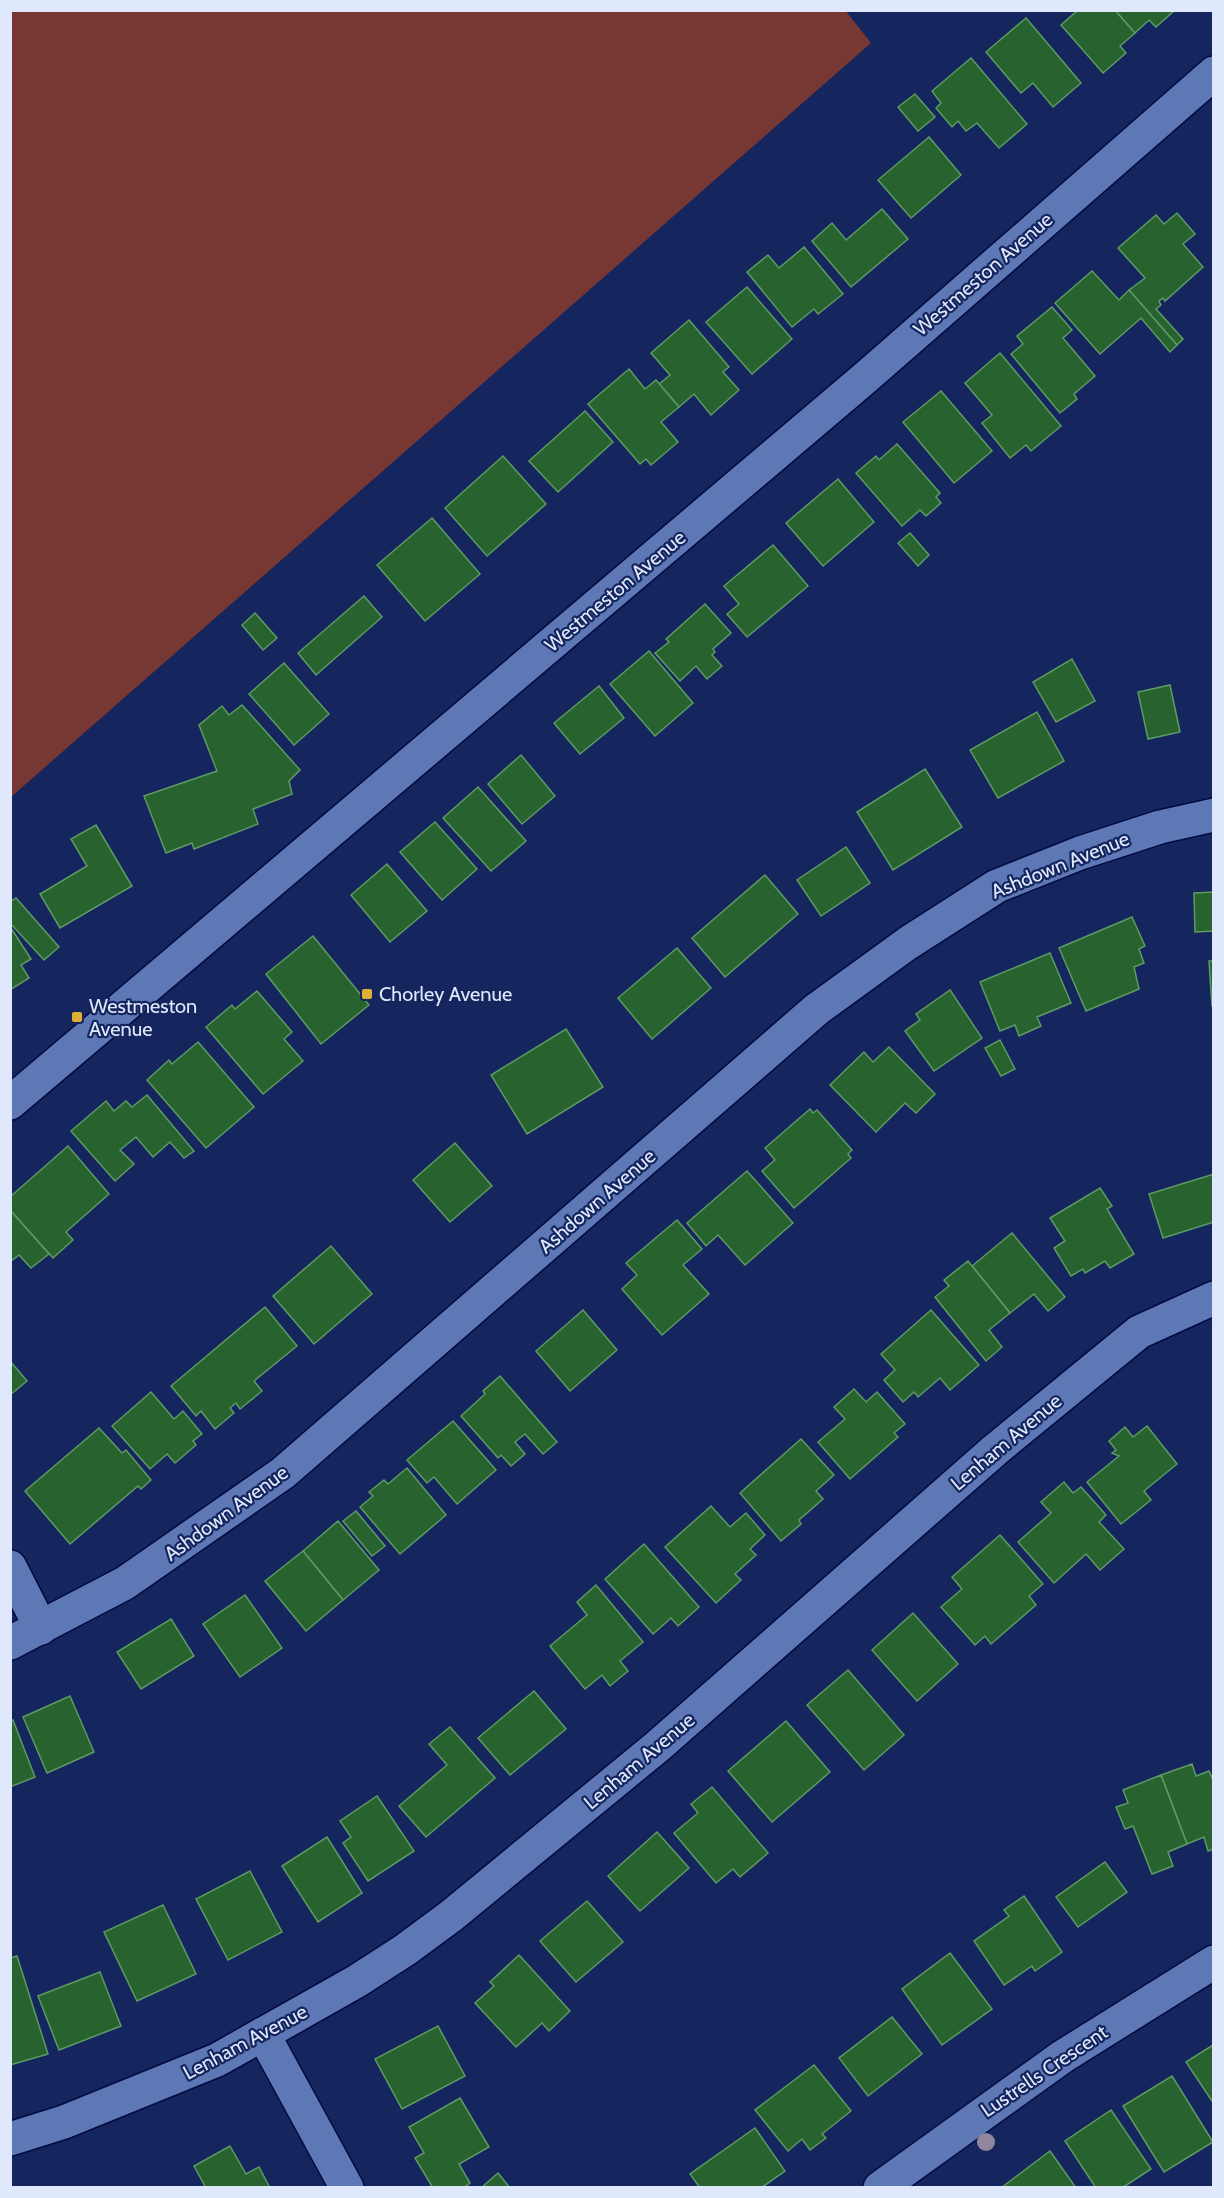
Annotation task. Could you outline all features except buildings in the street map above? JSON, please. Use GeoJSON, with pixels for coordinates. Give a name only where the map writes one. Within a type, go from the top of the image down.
{"type":"FeatureCollection","features":[{"type":"Feature","properties":{"kind":"street","name":"Westmeston Avenue"},"geometry":{"type":"LineString","coordinates":[[10,1103],[865,378],[1214,73]]}},
{"type":"Feature","properties":{"kind":"street","name":"Ashdown Avenue"},"geometry":{"type":"LineString","coordinates":[[10,1643],[155,1564],[283,1473],[818,1009],[908,943],[998,886],[1080,853],[1160,827],[1214,815]]}},
{"type":"Feature","properties":{"kind":"street","name":"Lenham Avenue"},"geometry":{"type":"LineString","coordinates":[[10,2139],[64,2122],[166,2083],[217,2060],[357,1981],[451,1916],[658,1746],[995,1450],[1139,1332],[1214,1298]]}},
{"type":"Feature","properties":{"kind":"street"},"geometry":{"type":"LineString","coordinates":[[10,1567],[41,1628]]}},
{"type":"Feature","properties":{"kind":"street","name":"Lustrells Crescent"},"geometry":{"type":"LineString","coordinates":[[880,2187],[1062,2057],[1214,1962]]}},
{"type":"Feature","properties":{"kind":"street"},"geometry":{"type":"LineString","coordinates":[[263,2034],[347,2187]]}},
{"type":"Feature","properties":{"kind":"shaded area"},"geometry":{"type":"Polygon","coordinates":[[[11,10],[845,10],[871,43],[11,797],[11,10]]]}},
{"type":"Feature","properties":{"kind":"place","name":"Chorley Avenue"},"geometry":{"type":"Point","coordinates":[367,994]}},
{"type":"Feature","properties":{"kind":"place","name":"Westmeston Avenue"},"geometry":{"type":"Point","coordinates":[77,1017]}}]}
